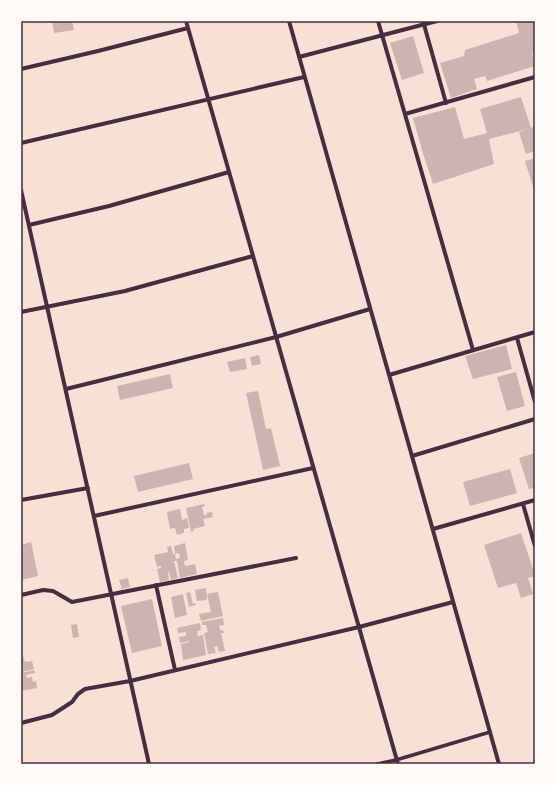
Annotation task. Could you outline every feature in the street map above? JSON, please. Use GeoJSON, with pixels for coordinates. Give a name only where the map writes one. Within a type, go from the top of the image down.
{"type":"FeatureCollection","features":[{"type":"Feature","properties":{"kind":"street"},"geometry":{"type":"LineString","coordinates":[[186,21],[397,762]]}},
{"type":"Feature","properties":{"kind":"street"},"geometry":{"type":"LineString","coordinates":[[289,21],[499,764]]}},
{"type":"Feature","properties":{"kind":"street"},"geometry":{"type":"LineString","coordinates":[[378,21],[473,350]]}},
{"type":"Feature","properties":{"kind":"street"},"geometry":{"type":"LineString","coordinates":[[299,57],[436,21]]}},
{"type":"Feature","properties":{"kind":"street"},"geometry":{"type":"LineString","coordinates":[[424,23],[446,103]]}},
{"type":"Feature","properties":{"kind":"street"},"geometry":{"type":"LineString","coordinates":[[21,69],[188,28]]}},
{"type":"Feature","properties":{"kind":"street"},"geometry":{"type":"LineString","coordinates":[[405,114],[535,76]]}},
{"type":"Feature","properties":{"kind":"street"},"geometry":{"type":"LineString","coordinates":[[21,143],[304,77]]}},
{"type":"Feature","properties":{"kind":"street"},"geometry":{"type":"LineString","coordinates":[[29,225],[109,206],[229,172]]}},
{"type":"Feature","properties":{"kind":"street"},"geometry":{"type":"LineString","coordinates":[[21,190],[149,764]]}},
{"type":"Feature","properties":{"kind":"street"},"geometry":{"type":"LineString","coordinates":[[21,312],[125,291],[253,256]]}},
{"type":"Feature","properties":{"kind":"street"},"geometry":{"type":"LineString","coordinates":[[66,389],[276,337],[370,309]]}},
{"type":"Feature","properties":{"kind":"street"},"geometry":{"type":"LineString","coordinates":[[389,375],[535,332]]}},
{"type":"Feature","properties":{"kind":"street"},"geometry":{"type":"LineString","coordinates":[[516,338],[535,402]]}},
{"type":"Feature","properties":{"kind":"street"},"geometry":{"type":"LineString","coordinates":[[412,456],[535,418]]}},
{"type":"Feature","properties":{"kind":"street"},"geometry":{"type":"LineString","coordinates":[[94,516],[313,468]]}},
{"type":"Feature","properties":{"kind":"street"},"geometry":{"type":"LineString","coordinates":[[21,500],[88,488]]}},
{"type":"Feature","properties":{"kind":"street"},"geometry":{"type":"LineString","coordinates":[[433,530],[535,500]]}},
{"type":"Feature","properties":{"kind":"street"},"geometry":{"type":"LineString","coordinates":[[523,504],[535,546]]}},
{"type":"Feature","properties":{"kind":"street"},"geometry":{"type":"LineString","coordinates":[[21,595],[42,590],[53,591],[72,602],[296,558]]}},
{"type":"Feature","properties":{"kind":"street"},"geometry":{"type":"LineString","coordinates":[[156,585],[175,670]]}},
{"type":"Feature","properties":{"kind":"street"},"geometry":{"type":"LineString","coordinates":[[21,723],[52,716],[72,702],[78,694],[85,689],[130,681],[359,627],[453,602]]}},
{"type":"Feature","properties":{"kind":"street"},"geometry":{"type":"LineString","coordinates":[[377,764],[397,762],[490,732]]}},
{"type":"Feature","properties":{"kind":"building"},"geometry":{"type":"Polygon","coordinates":[[[52,21],[72,21],[74,30],[54,33],[52,21]]]}},
{"type":"Feature","properties":{"kind":"building"},"geometry":{"type":"Polygon","coordinates":[[[516,21],[535,21],[535,52],[532,53],[535,66],[487,81],[485,76],[474,79],[477,89],[451,98],[440,63],[464,56],[465,50],[519,33],[516,21]]]}},
{"type":"Feature","properties":{"kind":"building"},"geometry":{"type":"Polygon","coordinates":[[[413,36],[424,73],[402,80],[390,43],[413,36]]]}},
{"type":"Feature","properties":{"kind":"building"},"geometry":{"type":"Polygon","coordinates":[[[521,97],[531,128],[535,126],[535,151],[526,154],[519,132],[528,129],[489,139],[494,164],[433,184],[413,118],[455,107],[464,139],[487,133],[480,109],[521,97]]]}},
{"type":"Feature","properties":{"kind":"building"},"geometry":{"type":"Polygon","coordinates":[[[535,158],[535,193],[525,161],[535,158]]]}},
{"type":"Feature","properties":{"kind":"building"},"geometry":{"type":"Polygon","coordinates":[[[506,345],[512,369],[473,379],[465,356],[506,345]]]}},
{"type":"Feature","properties":{"kind":"building"},"geometry":{"type":"Polygon","coordinates":[[[259,355],[261,364],[252,366],[250,357],[259,355]]]}},
{"type":"Feature","properties":{"kind":"building"},"geometry":{"type":"Polygon","coordinates":[[[245,358],[247,369],[230,372],[227,362],[245,358]]]}},
{"type":"Feature","properties":{"kind":"building"},"geometry":{"type":"Polygon","coordinates":[[[516,372],[525,406],[507,411],[497,377],[516,372]]]}},
{"type":"Feature","properties":{"kind":"building"},"geometry":{"type":"Polygon","coordinates":[[[170,374],[173,388],[120,400],[117,386],[170,374]]]}},
{"type":"Feature","properties":{"kind":"building"},"geometry":{"type":"Polygon","coordinates":[[[258,391],[266,429],[271,428],[280,466],[263,470],[246,393],[258,391]]]}},
{"type":"Feature","properties":{"kind":"building"},"geometry":{"type":"Polygon","coordinates":[[[535,453],[535,488],[529,489],[519,458],[535,453]]]}},
{"type":"Feature","properties":{"kind":"building"},"geometry":{"type":"Polygon","coordinates":[[[189,463],[193,479],[138,492],[134,476],[189,463]]]}},
{"type":"Feature","properties":{"kind":"building"},"geometry":{"type":"Polygon","coordinates":[[[510,469],[517,493],[470,506],[463,482],[510,469]]]}},
{"type":"Feature","properties":{"kind":"building"},"geometry":{"type":"Polygon","coordinates":[[[204,504],[205,506],[202,507],[204,515],[212,512],[213,517],[203,519],[205,526],[193,529],[194,531],[191,532],[186,508],[204,504]]]}},
{"type":"Feature","properties":{"kind":"building"},"geometry":{"type":"Polygon","coordinates":[[[180,509],[182,520],[187,518],[189,528],[184,529],[184,533],[177,535],[175,528],[170,529],[167,512],[180,509]]]}},
{"type":"Feature","properties":{"kind":"building"},"geometry":{"type":"Polygon","coordinates":[[[521,533],[535,576],[528,578],[533,594],[521,598],[516,583],[498,588],[484,545],[521,533]]]}},
{"type":"Feature","properties":{"kind":"building"},"geometry":{"type":"Polygon","coordinates":[[[31,542],[38,576],[21,580],[21,545],[31,542]]]}},
{"type":"Feature","properties":{"kind":"building"},"geometry":{"type":"Polygon","coordinates":[[[185,543],[188,560],[184,561],[185,566],[195,564],[197,574],[180,578],[177,561],[174,561],[178,578],[171,580],[168,572],[169,580],[160,582],[157,569],[161,568],[161,566],[157,567],[154,555],[168,552],[167,547],[171,546],[173,554],[175,554],[174,546],[185,543]],[[179,553],[175,554],[176,559],[180,558],[179,553]]]}},
{"type":"Feature","properties":{"kind":"building"},"geometry":{"type":"Polygon","coordinates":[[[128,578],[130,587],[122,589],[119,580],[128,578]]]}},
{"type":"Feature","properties":{"kind":"building"},"geometry":{"type":"Polygon","coordinates":[[[206,588],[207,600],[197,601],[195,590],[206,588]]]}},
{"type":"Feature","properties":{"kind":"building"},"geometry":{"type":"Polygon","coordinates":[[[190,592],[193,604],[196,603],[196,605],[189,607],[186,593],[190,592]]]}},
{"type":"Feature","properties":{"kind":"building"},"geometry":{"type":"Polygon","coordinates":[[[218,592],[223,616],[201,621],[199,614],[211,612],[207,594],[218,592]]]}},
{"type":"Feature","properties":{"kind":"building"},"geometry":{"type":"Polygon","coordinates":[[[183,594],[187,615],[175,618],[171,597],[183,594]]]}},
{"type":"Feature","properties":{"kind":"building"},"geometry":{"type":"Polygon","coordinates":[[[152,599],[162,646],[132,653],[121,606],[152,599]]]}},
{"type":"Feature","properties":{"kind":"building"},"geometry":{"type":"Polygon","coordinates":[[[223,618],[224,625],[219,626],[220,630],[223,630],[224,633],[221,633],[225,651],[219,652],[217,646],[214,647],[216,653],[208,654],[204,633],[208,632],[206,625],[202,625],[202,622],[223,618]]]}},
{"type":"Feature","properties":{"kind":"building"},"geometry":{"type":"Polygon","coordinates":[[[200,623],[201,630],[197,631],[198,636],[203,635],[206,655],[183,660],[181,644],[189,641],[180,643],[179,637],[186,636],[186,632],[178,633],[177,628],[200,623]]]}},
{"type":"Feature","properties":{"kind":"building"},"geometry":{"type":"Polygon","coordinates":[[[77,624],[79,637],[73,638],[71,625],[77,624]]]}},
{"type":"Feature","properties":{"kind":"building"},"geometry":{"type":"Polygon","coordinates":[[[21,649],[25,662],[32,661],[34,669],[21,672],[21,649]]]}},
{"type":"Feature","properties":{"kind":"building"},"geometry":{"type":"Polygon","coordinates":[[[34,670],[35,673],[26,675],[27,678],[32,677],[33,682],[36,681],[37,688],[21,691],[21,673],[34,670]]]}}]}
